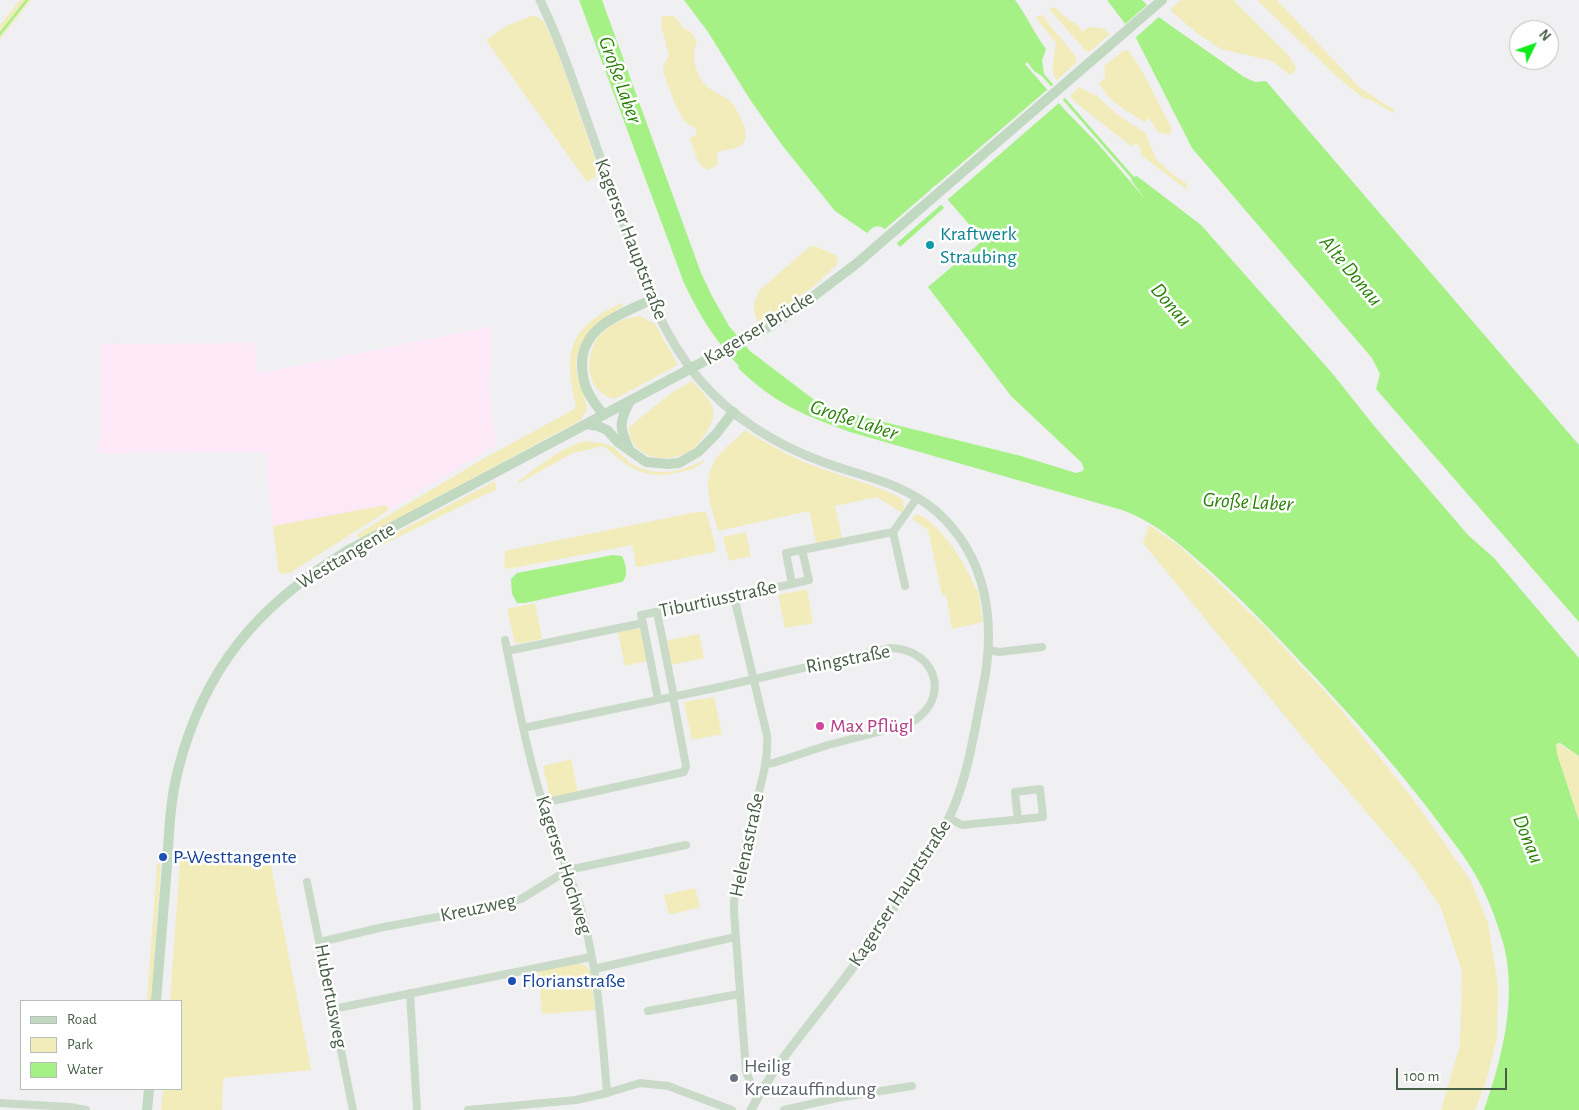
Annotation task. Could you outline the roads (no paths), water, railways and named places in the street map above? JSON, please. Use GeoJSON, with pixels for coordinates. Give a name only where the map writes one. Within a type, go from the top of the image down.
{"type":"FeatureCollection","features":[{"type":"Feature","properties":{"kind":"main road","name":"Kagerser Brücke"},"geometry":{"type":"LineString","coordinates":[[631,400],[766,328],[823,290],[1162,0]]}},
{"type":"Feature","properties":{"kind":"main road"},"geometry":{"type":"LineString","coordinates":[[604,415],[587,391],[584,380],[583,356],[586,346],[590,337],[608,321],[651,300]]}},
{"type":"Feature","properties":{"kind":"main road"},"geometry":{"type":"LineString","coordinates":[[629,449],[621,423],[631,400]]}},
{"type":"Feature","properties":{"kind":"main road","name":"Westtangente"},"geometry":{"type":"LineString","coordinates":[[156,1000],[170,825],[178,772],[195,718],[222,665],[241,639],[263,615],[307,577],[347,551],[631,400]]}},
{"type":"Feature","properties":{"kind":"main road"},"geometry":{"type":"LineString","coordinates":[[586,424],[607,430],[619,442],[646,462],[657,464],[679,463],[698,452],[716,434],[733,412]]}},
{"type":"Feature","properties":{"kind":"main road"},"geometry":{"type":"LineString","coordinates":[[147,1110],[149,1090]]}},
{"type":"Feature","properties":{"kind":"street","name":"Kagerser Hauptstraße"},"geometry":{"type":"LineString","coordinates":[[540,0],[562,49],[651,300],[667,333],[685,362],[709,390],[733,412],[763,434],[800,453],[825,463],[880,480],[917,498],[936,511],[953,529],[974,562],[987,604],[990,630],[984,682],[965,770],[949,818],[869,945],[774,1070],[753,1109]]}},
{"type":"Feature","properties":{"kind":"street"},"geometry":{"type":"LineString","coordinates":[[905,586],[893,532],[917,498]]}},
{"type":"Feature","properties":{"kind":"street","name":"Tiburtiusstraße"},"geometry":{"type":"LineString","coordinates":[[792,584],[786,554],[893,532]]}},
{"type":"Feature","properties":{"kind":"street","name":"Tiburtiusstraße"},"geometry":{"type":"LineString","coordinates":[[507,651],[643,623],[641,615],[808,580],[802,550]]}},
{"type":"Feature","properties":{"kind":"street","name":"Helenastraße"},"geometry":{"type":"LineString","coordinates":[[734,597],[768,735],[766,764],[750,824],[734,902],[739,994],[746,1071],[750,1081],[760,1093]]}},
{"type":"Feature","properties":{"kind":"street"},"geometry":{"type":"LineString","coordinates":[[543,803],[684,772],[686,766],[657,612]]}},
{"type":"Feature","properties":{"kind":"street"},"geometry":{"type":"LineString","coordinates":[[643,623],[658,699]]}},
{"type":"Feature","properties":{"kind":"street","name":"Kagerser Hochweg"},"geometry":{"type":"LineString","coordinates":[[505,640],[523,728],[543,803],[582,912],[594,969],[608,1093]]}},
{"type":"Feature","properties":{"kind":"street"},"geometry":{"type":"LineString","coordinates":[[989,650],[999,652],[1042,647]]}},
{"type":"Feature","properties":{"kind":"street","name":"Ringstraße"},"geometry":{"type":"LineString","coordinates":[[523,728],[674,697],[892,648],[901,649],[921,658],[933,673],[935,693],[926,712],[918,720],[906,725],[828,745],[773,764],[766,764]]}},
{"type":"Feature","properties":{"kind":"street"},"geometry":{"type":"LineString","coordinates":[[949,818],[962,825],[1018,820],[1043,817],[1040,789],[1015,792],[1018,820]]}},
{"type":"Feature","properties":{"kind":"street","name":"Kreuzweg"},"geometry":{"type":"LineString","coordinates":[[320,942],[379,928],[521,900],[568,870],[686,845]]}},
{"type":"Feature","properties":{"kind":"street","name":"Hubertusweg"},"geometry":{"type":"LineString","coordinates":[[307,882],[354,1110]]}},
{"type":"Feature","properties":{"kind":"street"},"geometry":{"type":"LineString","coordinates":[[594,969],[735,937]]}},
{"type":"Feature","properties":{"kind":"street"},"geometry":{"type":"LineString","coordinates":[[333,1009],[591,957]]}},
{"type":"Feature","properties":{"kind":"street"},"geometry":{"type":"LineString","coordinates":[[410,993],[417,1110]]}},
{"type":"Feature","properties":{"kind":"street"},"geometry":{"type":"LineString","coordinates":[[648,1011],[739,994]]}},
{"type":"Feature","properties":{"kind":"street"},"geometry":{"type":"LineString","coordinates":[[468,1110],[564,1101],[608,1093],[632,1084],[649,1083],[682,1090],[732,1110]]}},
{"type":"Feature","properties":{"kind":"street"},"geometry":{"type":"LineString","coordinates":[[784,1110],[837,1098],[912,1086]]}},
{"type":"Feature","properties":{"kind":"street"},"geometry":{"type":"LineString","coordinates":[[564,1101],[564,1110]]}},
{"type":"Feature","properties":{"kind":"street"},"geometry":{"type":"LineString","coordinates":[[0,1103],[70,1106],[86,1110]]}},
{"type":"Feature","properties":{"kind":"water"},"geometry":{"type":"Polygon","coordinates":[[[579,0],[602,0],[701,273],[729,326],[750,351],[817,402],[860,416],[1021,456],[1076,473],[1083,471],[1084,468],[1081,462],[1011,396],[928,287],[981,242],[984,242],[984,239],[981,238],[935,185],[930,192],[944,208],[900,247],[889,232],[882,227],[874,227],[867,233],[835,211],[782,145],[751,101],[708,32],[684,0],[1015,0],[1046,49],[1042,60],[1044,74],[1134,177],[1137,176],[1201,225],[1332,373],[1375,427],[1468,535],[1494,558],[1579,658],[1579,756],[1560,743],[1556,744],[1557,754],[1579,821],[1579,1110],[1484,1110],[1502,1050],[1506,1029],[1509,987],[1508,966],[1504,946],[1486,895],[1455,844],[1410,785],[1316,678],[1223,583],[1189,552],[1158,528],[1135,515],[850,432],[790,407],[764,390],[738,368],[739,366],[708,327],[684,283],[579,0]],[[1027,62],[1025,64],[1146,200],[1132,179],[1042,76],[1034,71],[1027,62]]]}},
{"type":"Feature","properties":{"kind":"water","name":"Alte Donau"},"geometry":{"type":"Polygon","coordinates":[[[1107,0],[1142,0],[1160,18],[1244,77],[1255,82],[1266,81],[1579,445],[1579,622],[1376,389],[1380,374],[1372,358],[1192,148],[1136,38],[1107,0]]]}},
{"type":"Feature","properties":{"kind":"water"},"geometry":{"type":"Polygon","coordinates":[[[613,555],[622,556],[625,563],[626,577],[622,582],[525,603],[517,603],[512,594],[511,579],[517,573],[613,555]]]}},
{"type":"Feature","properties":{"kind":"waterway"},"geometry":{"type":"LineString","coordinates":[[0,34],[27,0]]}},
{"type":"Feature","properties":{"kind":"place","name":"Kraftwerk Straubing"},"geometry":{"type":"Point","coordinates":[930,245]}},
{"type":"Feature","properties":{"kind":"place","name":"Max Pflügl"},"geometry":{"type":"Point","coordinates":[820,726]}},
{"type":"Feature","properties":{"kind":"place","name":"P-Westtangente"},"geometry":{"type":"Point","coordinates":[163,857]}},
{"type":"Feature","properties":{"kind":"place","name":"Florianstraße"},"geometry":{"type":"Point","coordinates":[512,981]}},
{"type":"Feature","properties":{"kind":"place","name":"Heilig Kreuzauffindung"},"geometry":{"type":"Point","coordinates":[734,1078]}},
{"type":"Feature","properties":{"kind":"water label","name":"Große Laber"},"geometry":{"type":"Point","coordinates":[620,80]}},
{"type":"Feature","properties":{"kind":"water label","name":"Donau"},"geometry":{"type":"Point","coordinates":[1171,305]}},
{"type":"Feature","properties":{"kind":"water label","name":"Große Laber"},"geometry":{"type":"Point","coordinates":[854,420]}},
{"type":"Feature","properties":{"kind":"water label","name":"Große Laber"},"geometry":{"type":"Point","coordinates":[1248,502]}},
{"type":"Feature","properties":{"kind":"water label","name":"Donau"},"geometry":{"type":"Point","coordinates":[1528,839]}}]}
